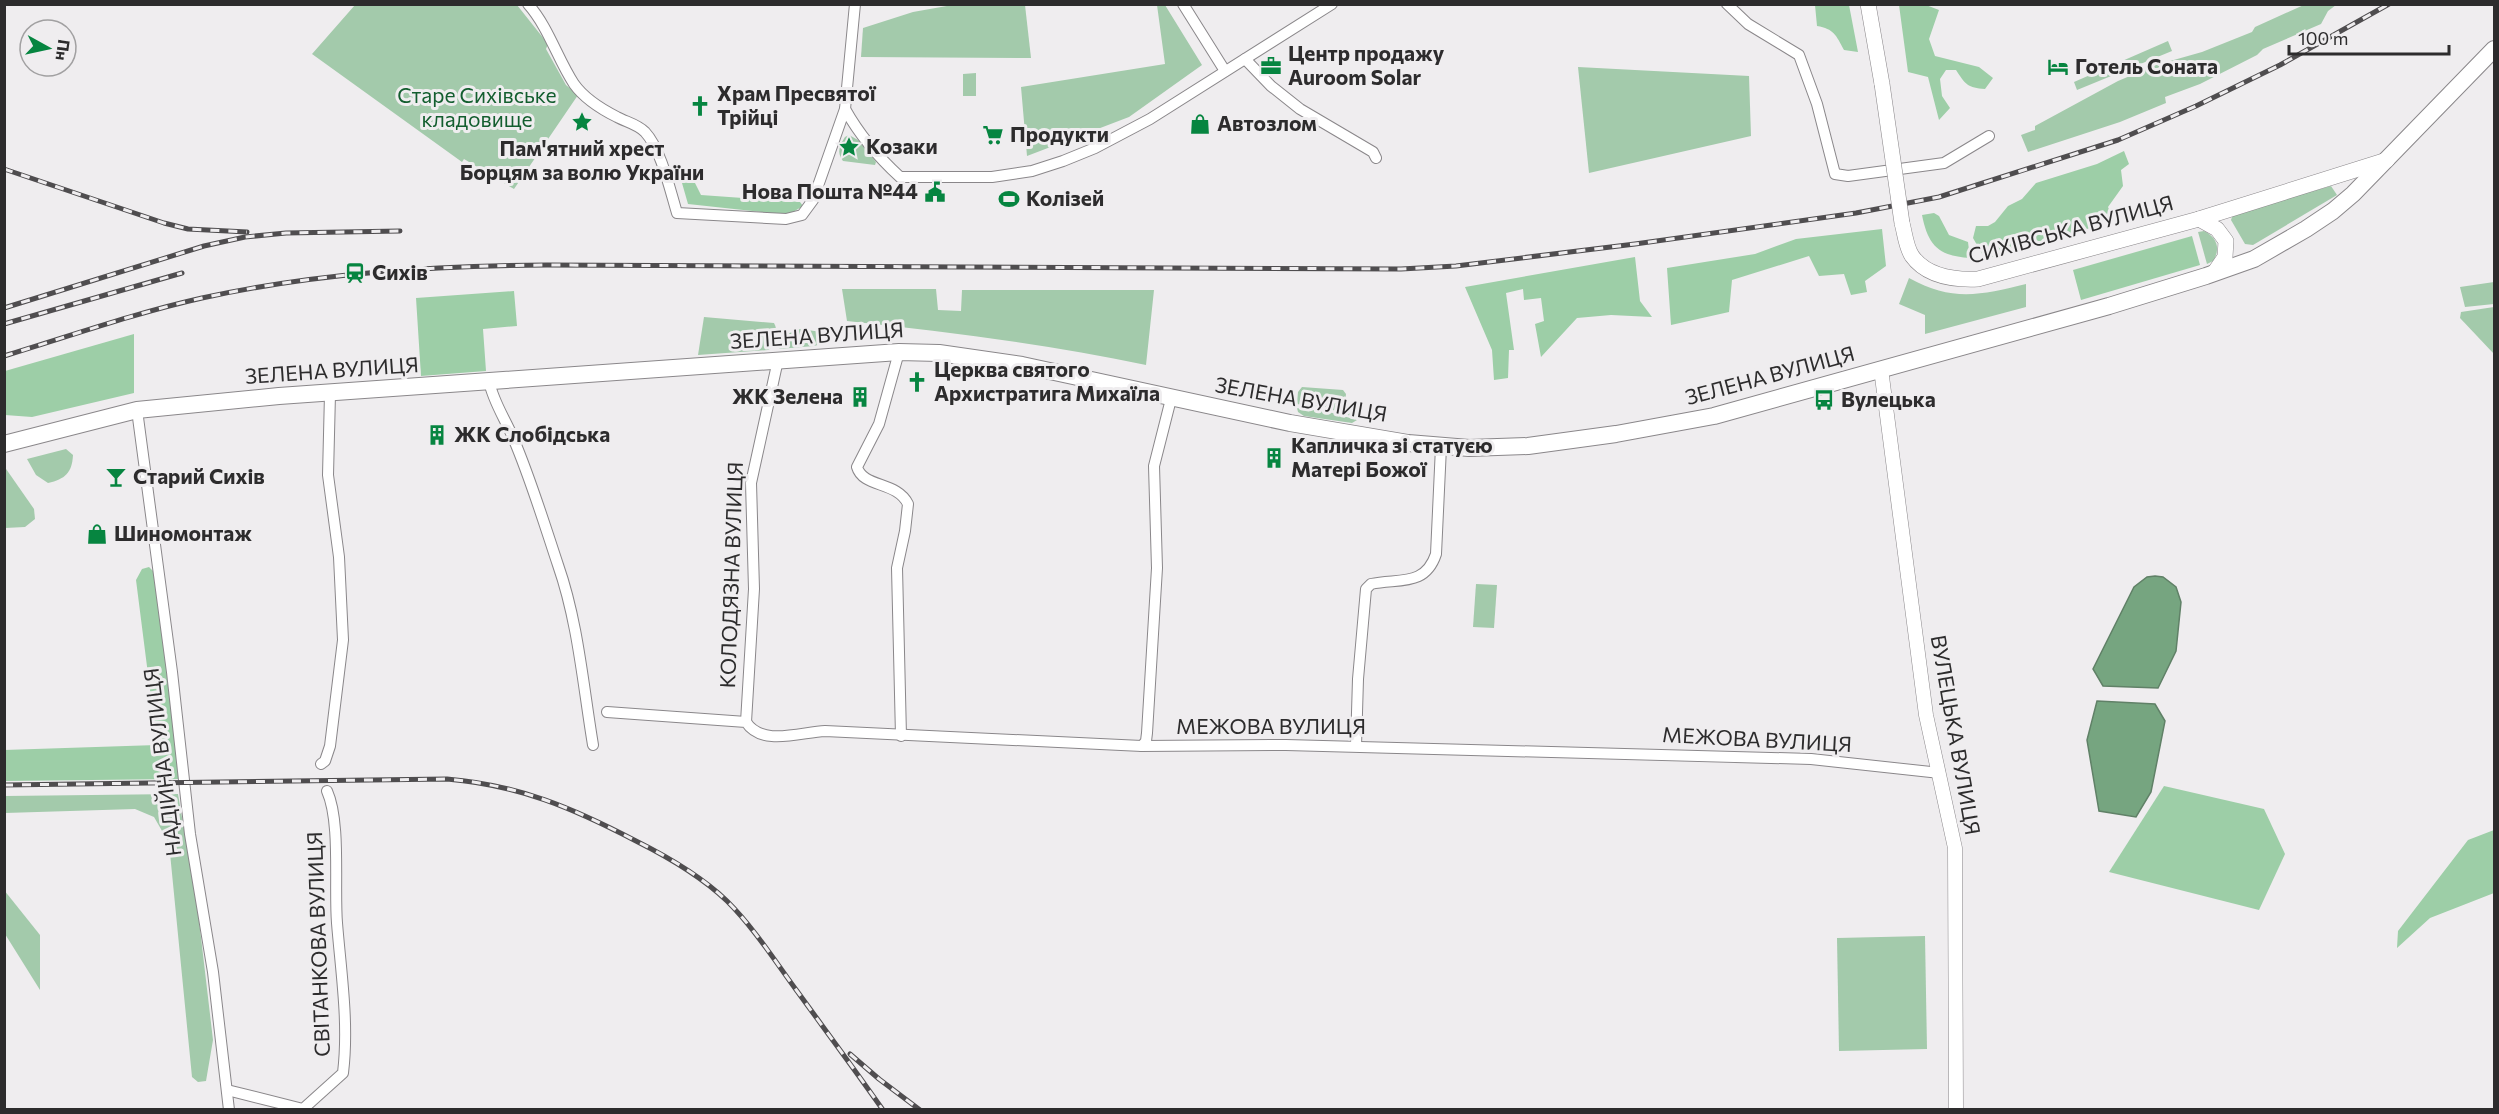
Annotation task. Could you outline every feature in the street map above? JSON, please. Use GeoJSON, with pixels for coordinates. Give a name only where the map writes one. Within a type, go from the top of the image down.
{"type":"FeatureCollection","features":[{"type":"Feature","properties":{"kind":"main road","name":"СИХІВСЬКА ВУЛИЦЯ"},"geometry":{"type":"LineString","coordinates":[[1868,4],[1902,223],[1912,256],[1921,265],[1939,275],[1959,280],[1978,279],[2199,219],[2386,160]]}},
{"type":"Feature","properties":{"kind":"main road","name":"ЗЕЛЕНА ВУЛИЦЯ"},"geometry":{"type":"LineString","coordinates":[[6,442],[137,410],[330,393],[899,352],[939,353],[996,360],[1290,423],[1442,447],[1528,446],[1656,427],[1714,416],[2098,309],[2214,273],[2262,254],[2333,212],[2369,180],[2494,49]]}},
{"type":"Feature","properties":{"kind":"main road"},"geometry":{"type":"LineString","coordinates":[[2199,219],[2217,229],[2226,242],[2224,258],[2214,273]]}},
{"type":"Feature","properties":{"kind":"street"},"geometry":{"type":"LineString","coordinates":[[528,4],[554,43],[573,83],[582,93],[603,110],[636,126],[648,136],[656,149],[677,213],[796,219],[809,207],[845,109],[855,4]]}},
{"type":"Feature","properties":{"kind":"street"},"geometry":{"type":"LineString","coordinates":[[1183,4],[1225,71]]}},
{"type":"Feature","properties":{"kind":"street"},"geometry":{"type":"LineString","coordinates":[[845,109],[861,136],[879,158],[900,177],[962,179],[1032,171],[1095,148],[1150,119],[1332,4]]}},
{"type":"Feature","properties":{"kind":"street"},"geometry":{"type":"LineString","coordinates":[[1727,4],[1748,24],[1799,55],[1817,104],[1835,174],[1848,176],[1944,163],[1989,136]]}},
{"type":"Feature","properties":{"kind":"street"},"geometry":{"type":"LineString","coordinates":[[1245,59],[1271,86],[1300,109],[1373,152],[1376,158]]}},
{"type":"Feature","properties":{"kind":"street"},"geometry":{"type":"LineString","coordinates":[[899,352],[879,424],[857,468],[862,477],[899,492],[908,504],[897,568],[901,736]]}},
{"type":"Feature","properties":{"kind":"street","name":"КОЛОДЯЗНА ВУЛИЦЯ"},"geometry":{"type":"LineString","coordinates":[[746,722],[754,589],[750,483],[778,360]]}},
{"type":"Feature","properties":{"kind":"street","name":"ВУЛЕЦЬКА ВУЛИЦЯ"},"geometry":{"type":"LineString","coordinates":[[1881,369],[1926,715],[1954,848],[1956,1110]]}},
{"type":"Feature","properties":{"kind":"street"},"geometry":{"type":"LineString","coordinates":[[489,381],[491,393],[516,445],[560,569],[574,632],[593,745]]}},
{"type":"Feature","properties":{"kind":"street"},"geometry":{"type":"LineString","coordinates":[[321,764],[327,757],[330,746],[343,640],[339,557],[328,475],[330,393]]}},
{"type":"Feature","properties":{"kind":"street"},"geometry":{"type":"LineString","coordinates":[[1142,746],[1146,741],[1147,733],[1157,568],[1154,466],[1171,399]]}},
{"type":"Feature","properties":{"kind":"street","name":"НАДІЙНА ВУЛИЦЯ"},"geometry":{"type":"LineString","coordinates":[[137,410],[170,653],[190,834],[213,972],[229,1110]]}},
{"type":"Feature","properties":{"kind":"street"},"geometry":{"type":"LineString","coordinates":[[1356,747],[1358,679],[1366,589],[1371,584],[1418,577],[1427,572],[1433,564],[1436,554],[1442,447]]}},
{"type":"Feature","properties":{"kind":"street","name":"МЕЖОВА ВУЛИЦЯ"},"geometry":{"type":"LineString","coordinates":[[607,712],[746,722],[750,728],[767,735],[798,736],[825,731],[901,736],[1058,740],[1142,746],[1356,747],[1811,759],[1940,773]]}},
{"type":"Feature","properties":{"kind":"street","name":"СВІТАНКОВА ВУЛИЦЯ"},"geometry":{"type":"LineString","coordinates":[[227,1090],[303,1109],[343,1073],[346,1032],[337,922],[333,811],[327,791]]}},
{"type":"Feature","properties":{"kind":"green space"},"geometry":{"type":"Polygon","coordinates":[[[958,4],[1025,5],[1031,58],[861,57],[863,28],[913,12],[958,4]]]}},
{"type":"Feature","properties":{"kind":"green space"},"geometry":{"type":"Polygon","coordinates":[[[2306,4],[2336,5],[2328,11],[2321,24],[2263,49],[2257,55],[2200,84],[2165,97],[2166,103],[2120,122],[2028,152],[2021,135],[2035,130],[2035,126],[2118,81],[2156,65],[2202,52],[2252,32],[2255,27],[2306,4]]]}},
{"type":"Feature","properties":{"kind":"green space","name":"Старе Сихівське кладовище"},"geometry":{"type":"Polygon","coordinates":[[[355,5],[517,5],[548,44],[546,49],[566,85],[578,95],[514,189],[464,159],[462,162],[312,54],[355,5]]]}},
{"type":"Feature","properties":{"kind":"green space"},"geometry":{"type":"Polygon","coordinates":[[[1157,5],[1165,5],[1202,65],[1129,117],[1027,156],[1021,87],[1165,64],[1157,5]]]}},
{"type":"Feature","properties":{"kind":"green space"},"geometry":{"type":"Polygon","coordinates":[[[2168,41],[2172,51],[2077,90],[2074,82],[2168,41]]]}},
{"type":"Feature","properties":{"kind":"green space"},"geometry":{"type":"Polygon","coordinates":[[[1578,67],[1749,76],[1751,136],[1589,173],[1578,67]]]}},
{"type":"Feature","properties":{"kind":"green space"},"geometry":{"type":"Polygon","coordinates":[[[976,73],[976,96],[963,96],[963,74],[976,73]]]}},
{"type":"Feature","properties":{"kind":"green space"},"geometry":{"type":"Polygon","coordinates":[[[849,135],[858,140],[876,162],[875,165],[843,161],[840,149],[845,137],[849,135]]]}},
{"type":"Feature","properties":{"kind":"green space"},"geometry":{"type":"Polygon","coordinates":[[[2331,186],[2337,195],[2253,245],[2245,244],[2231,220],[2233,214],[2331,186]]]}},
{"type":"Feature","properties":{"kind":"green space"},"geometry":{"type":"Polygon","coordinates":[[[2204,231],[2215,240],[2217,248],[2213,261],[2207,264],[2198,232],[2204,231]]]}},
{"type":"Feature","properties":{"kind":"green space"},"geometry":{"type":"Polygon","coordinates":[[[1909,278],[1939,291],[1967,294],[2026,284],[2026,307],[1925,334],[1925,315],[1899,304],[1909,278]]]}},
{"type":"Feature","properties":{"kind":"green space"},"geometry":{"type":"Polygon","coordinates":[[[2494,282],[2494,304],[2465,307],[2460,287],[2494,282]]]}},
{"type":"Feature","properties":{"kind":"green space"},"geometry":{"type":"Polygon","coordinates":[[[842,289],[936,289],[938,310],[961,311],[962,290],[1154,290],[1146,365],[1034,345],[847,321],[842,289]]]}},
{"type":"Feature","properties":{"kind":"green space"},"geometry":{"type":"Polygon","coordinates":[[[2494,307],[2494,354],[2460,318],[2461,312],[2494,307]]]}},
{"type":"Feature","properties":{"kind":"green space"},"geometry":{"type":"Polygon","coordinates":[[[704,317],[774,323],[775,342],[768,350],[698,355],[704,317]]]}},
{"type":"Feature","properties":{"kind":"green space"},"geometry":{"type":"Polygon","coordinates":[[[800,329],[829,333],[832,341],[814,346],[779,349],[787,334],[800,329]]]}},
{"type":"Feature","properties":{"kind":"green space"},"geometry":{"type":"Polygon","coordinates":[[[1302,387],[1343,390],[1346,394],[1344,410],[1359,414],[1348,415],[1327,408],[1297,404],[1298,392],[1302,387]]]}},
{"type":"Feature","properties":{"kind":"green space"},"geometry":{"type":"Polygon","coordinates":[[[1297,408],[1329,412],[1357,420],[1352,423],[1304,416],[1298,412],[1297,408]]]}},
{"type":"Feature","properties":{"kind":"green space"},"geometry":{"type":"Polygon","coordinates":[[[66,449],[73,455],[69,471],[63,477],[48,483],[36,475],[27,459],[66,449]]]}},
{"type":"Feature","properties":{"kind":"green space"},"geometry":{"type":"Polygon","coordinates":[[[4,466],[34,509],[35,519],[25,527],[5,528],[4,466]]]}},
{"type":"Feature","properties":{"kind":"green space"},"geometry":{"type":"Polygon","coordinates":[[[1476,584],[1497,585],[1494,628],[1473,627],[1476,584]]]}},
{"type":"Feature","properties":{"kind":"green space"},"geometry":{"type":"Polygon","coordinates":[[[178,794],[198,912],[213,1040],[206,1081],[198,1082],[192,1077],[169,843],[154,817],[135,809],[5,813],[5,796],[178,794]]]}},
{"type":"Feature","properties":{"kind":"green space"},"geometry":{"type":"Polygon","coordinates":[[[4,890],[40,935],[40,990],[5,934],[4,890]]]}},
{"type":"Feature","properties":{"kind":"green space"},"geometry":{"type":"Polygon","coordinates":[[[1925,936],[1927,1049],[1839,1051],[1837,938],[1925,936]]]}},
{"type":"Feature","properties":{"kind":"shaded area"},"geometry":{"type":"Polygon","coordinates":[[[1815,5],[1849,5],[1858,52],[1844,50],[1834,34],[1817,26],[1815,5]]]}},
{"type":"Feature","properties":{"kind":"shaded area"},"geometry":{"type":"Polygon","coordinates":[[[1899,5],[1926,5],[1939,10],[1929,39],[1935,56],[1979,67],[1993,78],[1985,89],[1979,88],[1967,84],[1956,70],[1946,70],[1940,79],[1942,96],[1950,108],[1939,120],[1928,77],[1908,72],[1899,5]]]}},
{"type":"Feature","properties":{"kind":"shaded area"},"geometry":{"type":"Polygon","coordinates":[[[2124,151],[2129,164],[2121,170],[2123,186],[2108,207],[2111,214],[2097,226],[1985,259],[1973,238],[1976,226],[1988,226],[1995,222],[2008,206],[2022,199],[2036,183],[2097,164],[2124,151]]]}},
{"type":"Feature","properties":{"kind":"shaded area"},"geometry":{"type":"Polygon","coordinates":[[[693,179],[701,195],[800,202],[803,206],[788,215],[688,204],[682,183],[693,179]]]}},
{"type":"Feature","properties":{"kind":"shaded area"},"geometry":{"type":"Polygon","coordinates":[[[1934,213],[1939,216],[1949,235],[1968,242],[1970,258],[1950,255],[1936,247],[1931,241],[1922,215],[1934,213]]]}},
{"type":"Feature","properties":{"kind":"shaded area"},"geometry":{"type":"Polygon","coordinates":[[[1882,229],[1886,266],[1865,281],[1867,292],[1851,295],[1844,274],[1819,276],[1809,256],[1732,280],[1729,312],[1671,325],[1667,268],[1755,254],[1796,239],[1882,229]]]}},
{"type":"Feature","properties":{"kind":"shaded area"},"geometry":{"type":"Polygon","coordinates":[[[2192,236],[2200,265],[2081,300],[2073,270],[2192,236]]]}},
{"type":"Feature","properties":{"kind":"shaded area"},"geometry":{"type":"Polygon","coordinates":[[[1635,257],[1640,301],[1652,317],[1611,315],[1577,318],[1541,357],[1535,324],[1544,321],[1541,298],[1524,300],[1523,289],[1506,293],[1514,350],[1509,350],[1508,378],[1494,380],[1492,350],[1465,287],[1635,257]]]}},
{"type":"Feature","properties":{"kind":"shaded area"},"geometry":{"type":"Polygon","coordinates":[[[514,291],[517,326],[483,329],[486,371],[421,376],[416,298],[514,291]]]}},
{"type":"Feature","properties":{"kind":"shaded area"},"geometry":{"type":"Polygon","coordinates":[[[134,334],[134,393],[32,417],[5,415],[5,371],[134,334]]]}},
{"type":"Feature","properties":{"kind":"shaded area"},"geometry":{"type":"Polygon","coordinates":[[[149,567],[155,573],[179,779],[5,781],[4,750],[157,745],[136,580],[142,569],[149,567]]]}},
{"type":"Feature","properties":{"kind":"shaded area"},"geometry":{"type":"Polygon","coordinates":[[[2147,577],[2163,577],[2176,587],[2181,602],[2176,651],[2158,688],[2103,686],[2093,669],[2134,587],[2147,577]]]}},
{"type":"Feature","properties":{"kind":"shaded area"},"geometry":{"type":"Polygon","coordinates":[[[2097,701],[2155,704],[2165,721],[2151,792],[2136,817],[2099,811],[2087,740],[2097,701]]]}},
{"type":"Feature","properties":{"kind":"shaded area"},"geometry":{"type":"Polygon","coordinates":[[[2164,786],[2264,809],[2285,854],[2259,910],[2109,872],[2164,786]]]}},
{"type":"Feature","properties":{"kind":"shaded area"},"geometry":{"type":"Polygon","coordinates":[[[2494,830],[2494,893],[2430,918],[2397,948],[2398,931],[2468,840],[2494,830]]]}},
{"type":"Feature","properties":{"kind":"railway"},"geometry":{"type":"LineString","coordinates":[[4,356],[127,318],[202,298],[288,282],[374,272],[547,265],[1401,269],[1456,266],[1635,244],[1856,213],[1939,197],[2118,140],[2196,106],[2280,65],[2389,4]]}},
{"type":"Feature","properties":{"kind":"railway"},"geometry":{"type":"LineString","coordinates":[[4,169],[164,223],[188,229],[247,232]]}},
{"type":"Feature","properties":{"kind":"railway"},"geometry":{"type":"LineString","coordinates":[[4,308],[204,246],[245,237],[286,233],[400,231]]}},
{"type":"Feature","properties":{"kind":"railway"},"geometry":{"type":"LineString","coordinates":[[4,324],[182,273]]}},
{"type":"Feature","properties":{"kind":"railway"},"geometry":{"type":"LineString","coordinates":[[4,785],[447,779],[498,787],[567,808],[660,854],[695,875],[727,901],[764,945],[883,1110]]}},
{"type":"Feature","properties":{"kind":"railway"},"geometry":{"type":"LineString","coordinates":[[850,1054],[920,1110]]}},
{"type":"Feature","properties":{"kind":"place","name":"Центр продажу Auroom Solar"},"geometry":{"type":"Point","coordinates":[1271,66]}},
{"type":"Feature","properties":{"kind":"place","name":"Готель Соната"},"geometry":{"type":"Point","coordinates":[2058,67]}},
{"type":"Feature","properties":{"kind":"place","name":"Храм Пресвятої Трійці"},"geometry":{"type":"Point","coordinates":[700,106]}},
{"type":"Feature","properties":{"kind":"place","name":"Пам'ятний хрест Борцям за волю України"},"geometry":{"type":"Point","coordinates":[582,122]}},
{"type":"Feature","properties":{"kind":"place","name":"Автозлом"},"geometry":{"type":"Point","coordinates":[1200,124]}},
{"type":"Feature","properties":{"kind":"place","name":"Продукти"},"geometry":{"type":"Point","coordinates":[993,135]}},
{"type":"Feature","properties":{"kind":"place","name":"Козаки"},"geometry":{"type":"Point","coordinates":[849,147]}},
{"type":"Feature","properties":{"kind":"place","name":"Нова Пошта №44"},"geometry":{"type":"Point","coordinates":[935,192]}},
{"type":"Feature","properties":{"kind":"place","name":"Колізей"},"geometry":{"type":"Point","coordinates":[1009,199]}},
{"type":"Feature","properties":{"kind":"place","name":"Сихів"},"geometry":{"type":"Point","coordinates":[355,273]}},
{"type":"Feature","properties":{"kind":"place","name":"Церква святого Архистратига Михаїла"},"geometry":{"type":"Point","coordinates":[917,382]}},
{"type":"Feature","properties":{"kind":"place","name":"ЖК Зелена"},"geometry":{"type":"Point","coordinates":[860,397]}},
{"type":"Feature","properties":{"kind":"place","name":"Вулецька"},"geometry":{"type":"Point","coordinates":[1824,400]}},
{"type":"Feature","properties":{"kind":"place","name":"ЖК Слобідська"},"geometry":{"type":"Point","coordinates":[437,435]}},
{"type":"Feature","properties":{"kind":"place","name":"Капличка зі статуєю Матері Божої"},"geometry":{"type":"Point","coordinates":[1274,458]}},
{"type":"Feature","properties":{"kind":"place","name":"Старий Сихів"},"geometry":{"type":"Point","coordinates":[116,477]}},
{"type":"Feature","properties":{"kind":"place","name":"Шиномонтаж"},"geometry":{"type":"Point","coordinates":[97,534]}}]}
